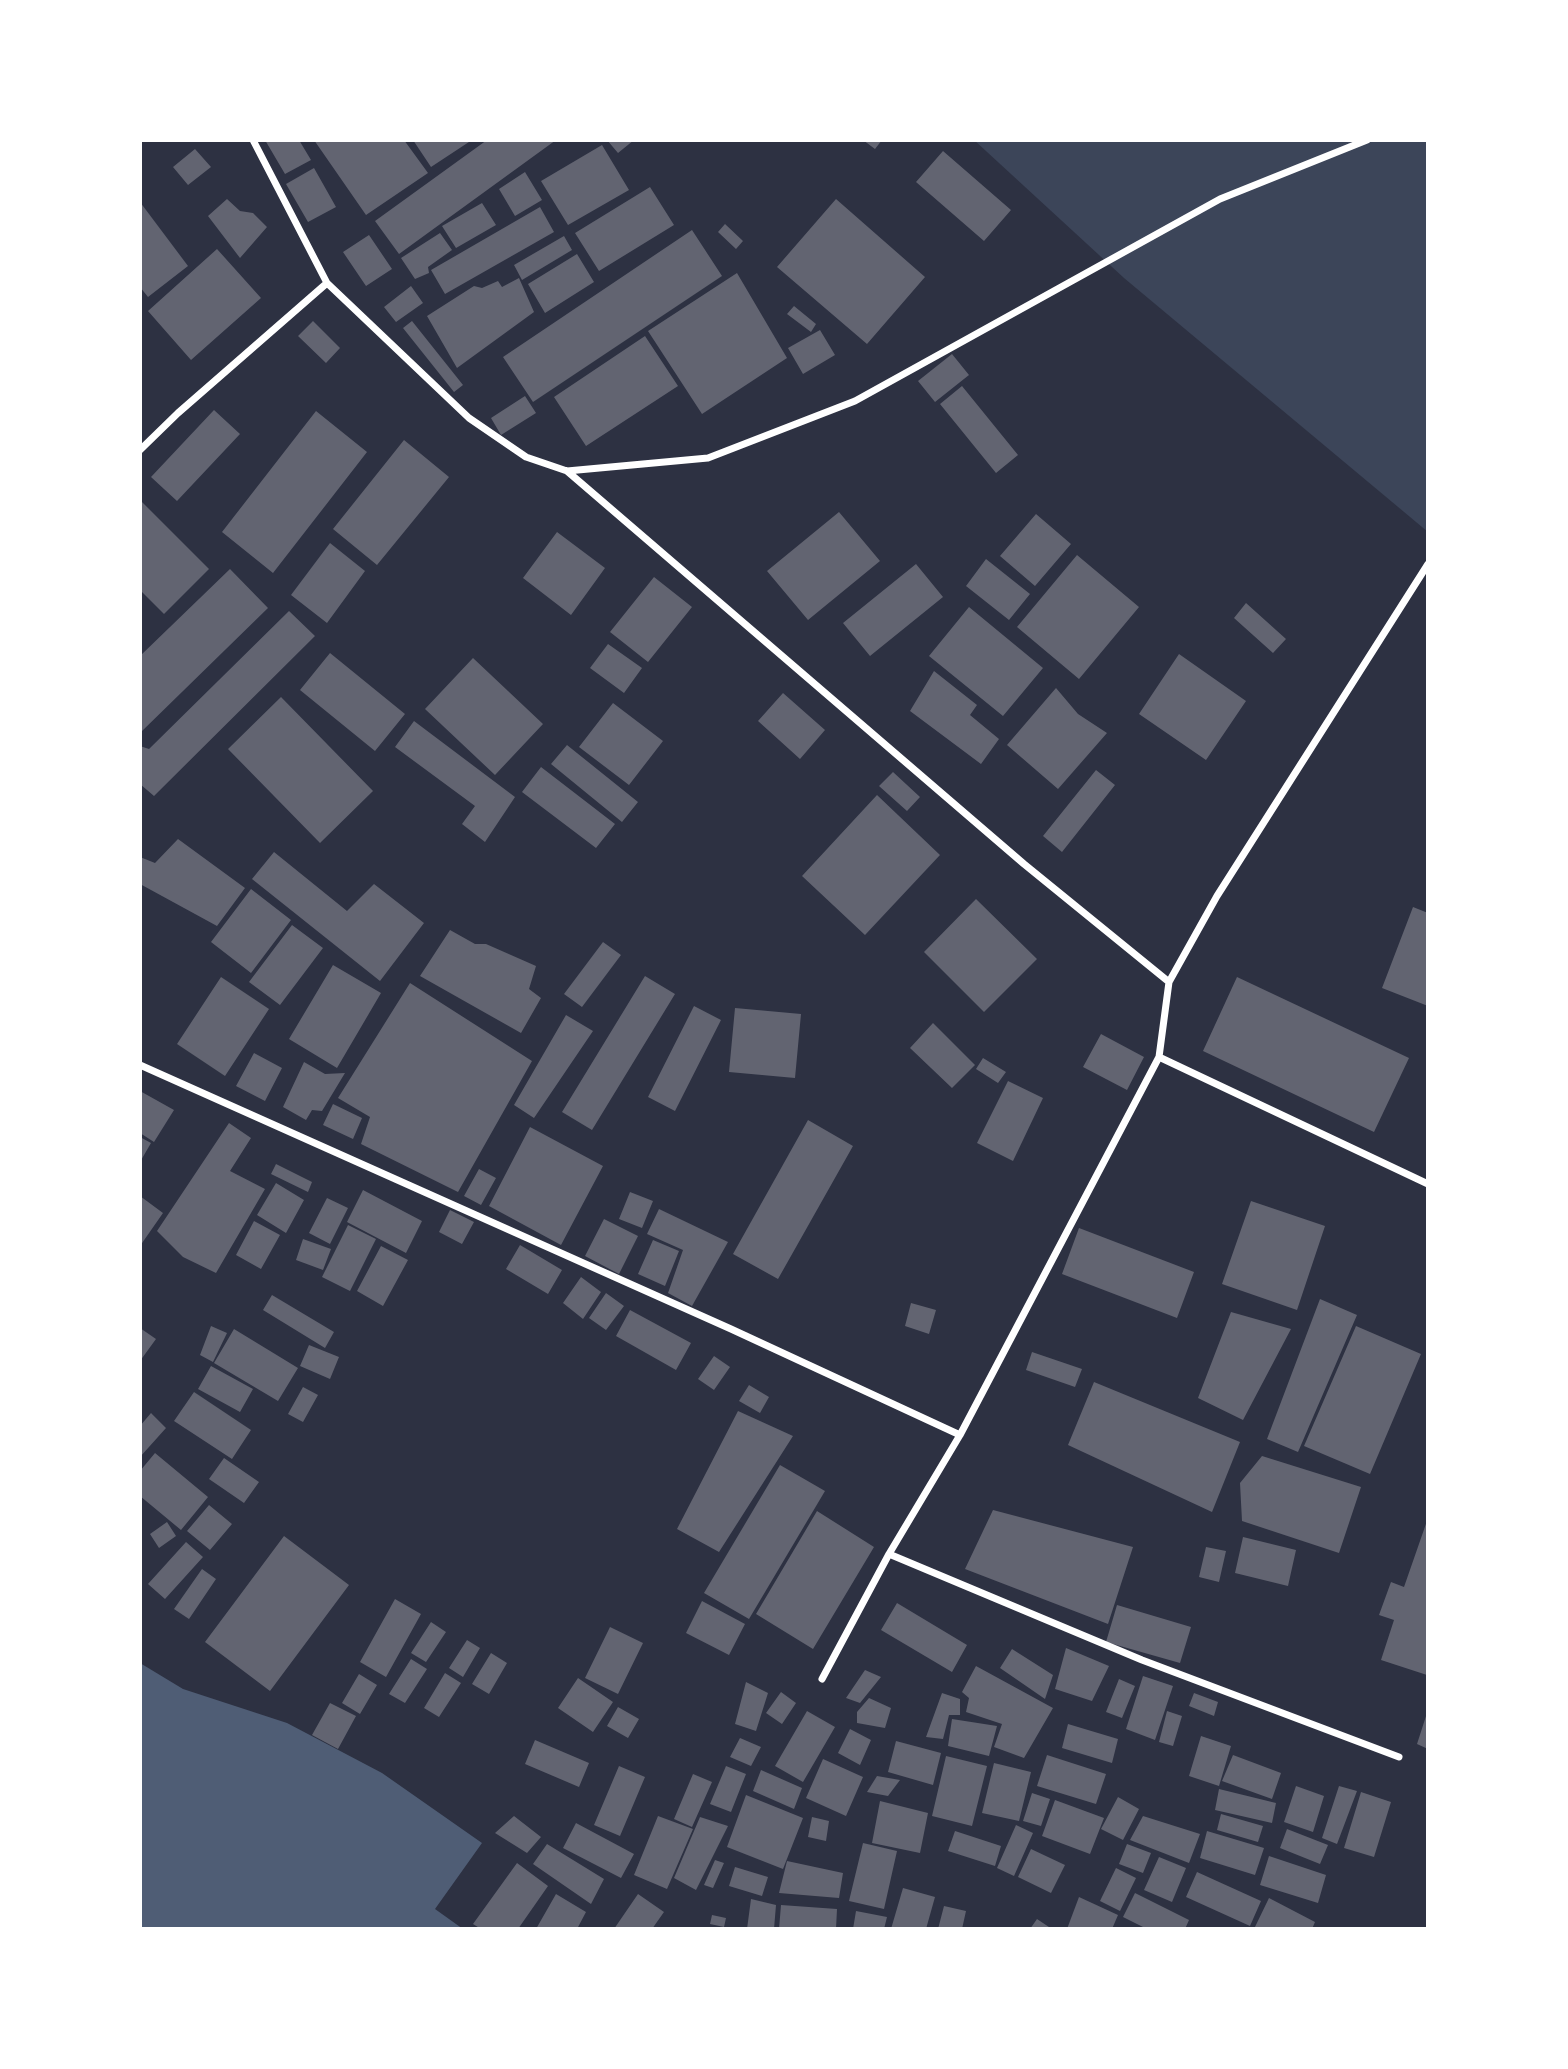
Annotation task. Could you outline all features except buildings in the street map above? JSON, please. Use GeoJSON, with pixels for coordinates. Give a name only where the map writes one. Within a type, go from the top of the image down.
{"type":"FeatureCollection","features":[{"type":"Feature","properties":{"kind":"street"},"geometry":{"type":"LineString","coordinates":[[253,140],[327,283],[469,418],[526,457],[568,471],[1024,864],[1170,982]]}},
{"type":"Feature","properties":{"kind":"street"},"geometry":{"type":"LineString","coordinates":[[568,471],[708,458],[855,401],[1220,199],[1367,140]]}},
{"type":"Feature","properties":{"kind":"street"},"geometry":{"type":"LineString","coordinates":[[140,450],[178,412],[327,283]]}},
{"type":"Feature","properties":{"kind":"street"},"geometry":{"type":"LineString","coordinates":[[822,1679],[889,1554],[960,1435],[1158,1057],[1170,982],[1217,896],[1428,564]]}},
{"type":"Feature","properties":{"kind":"street"},"geometry":{"type":"LineString","coordinates":[[1158,1057],[1428,1184]]}},
{"type":"Feature","properties":{"kind":"street"},"geometry":{"type":"LineString","coordinates":[[140,1065],[706,1318],[960,1435]]}},
{"type":"Feature","properties":{"kind":"street"},"geometry":{"type":"LineString","coordinates":[[889,1554],[1142,1660],[1399,1756]]}},
{"type":"Feature","properties":{"kind":"shaded area"},"geometry":{"type":"Polygon","coordinates":[[[974,140],[1428,140],[1428,532],[1124,278],[974,140]]]}},
{"type":"Feature","properties":{"kind":"shaded area"},"geometry":{"type":"Polygon","coordinates":[[[140,1663],[183,1689],[287,1723],[382,1773],[482,1843],[435,1909],[463,1929],[140,1929],[140,1663]]]}}]}
